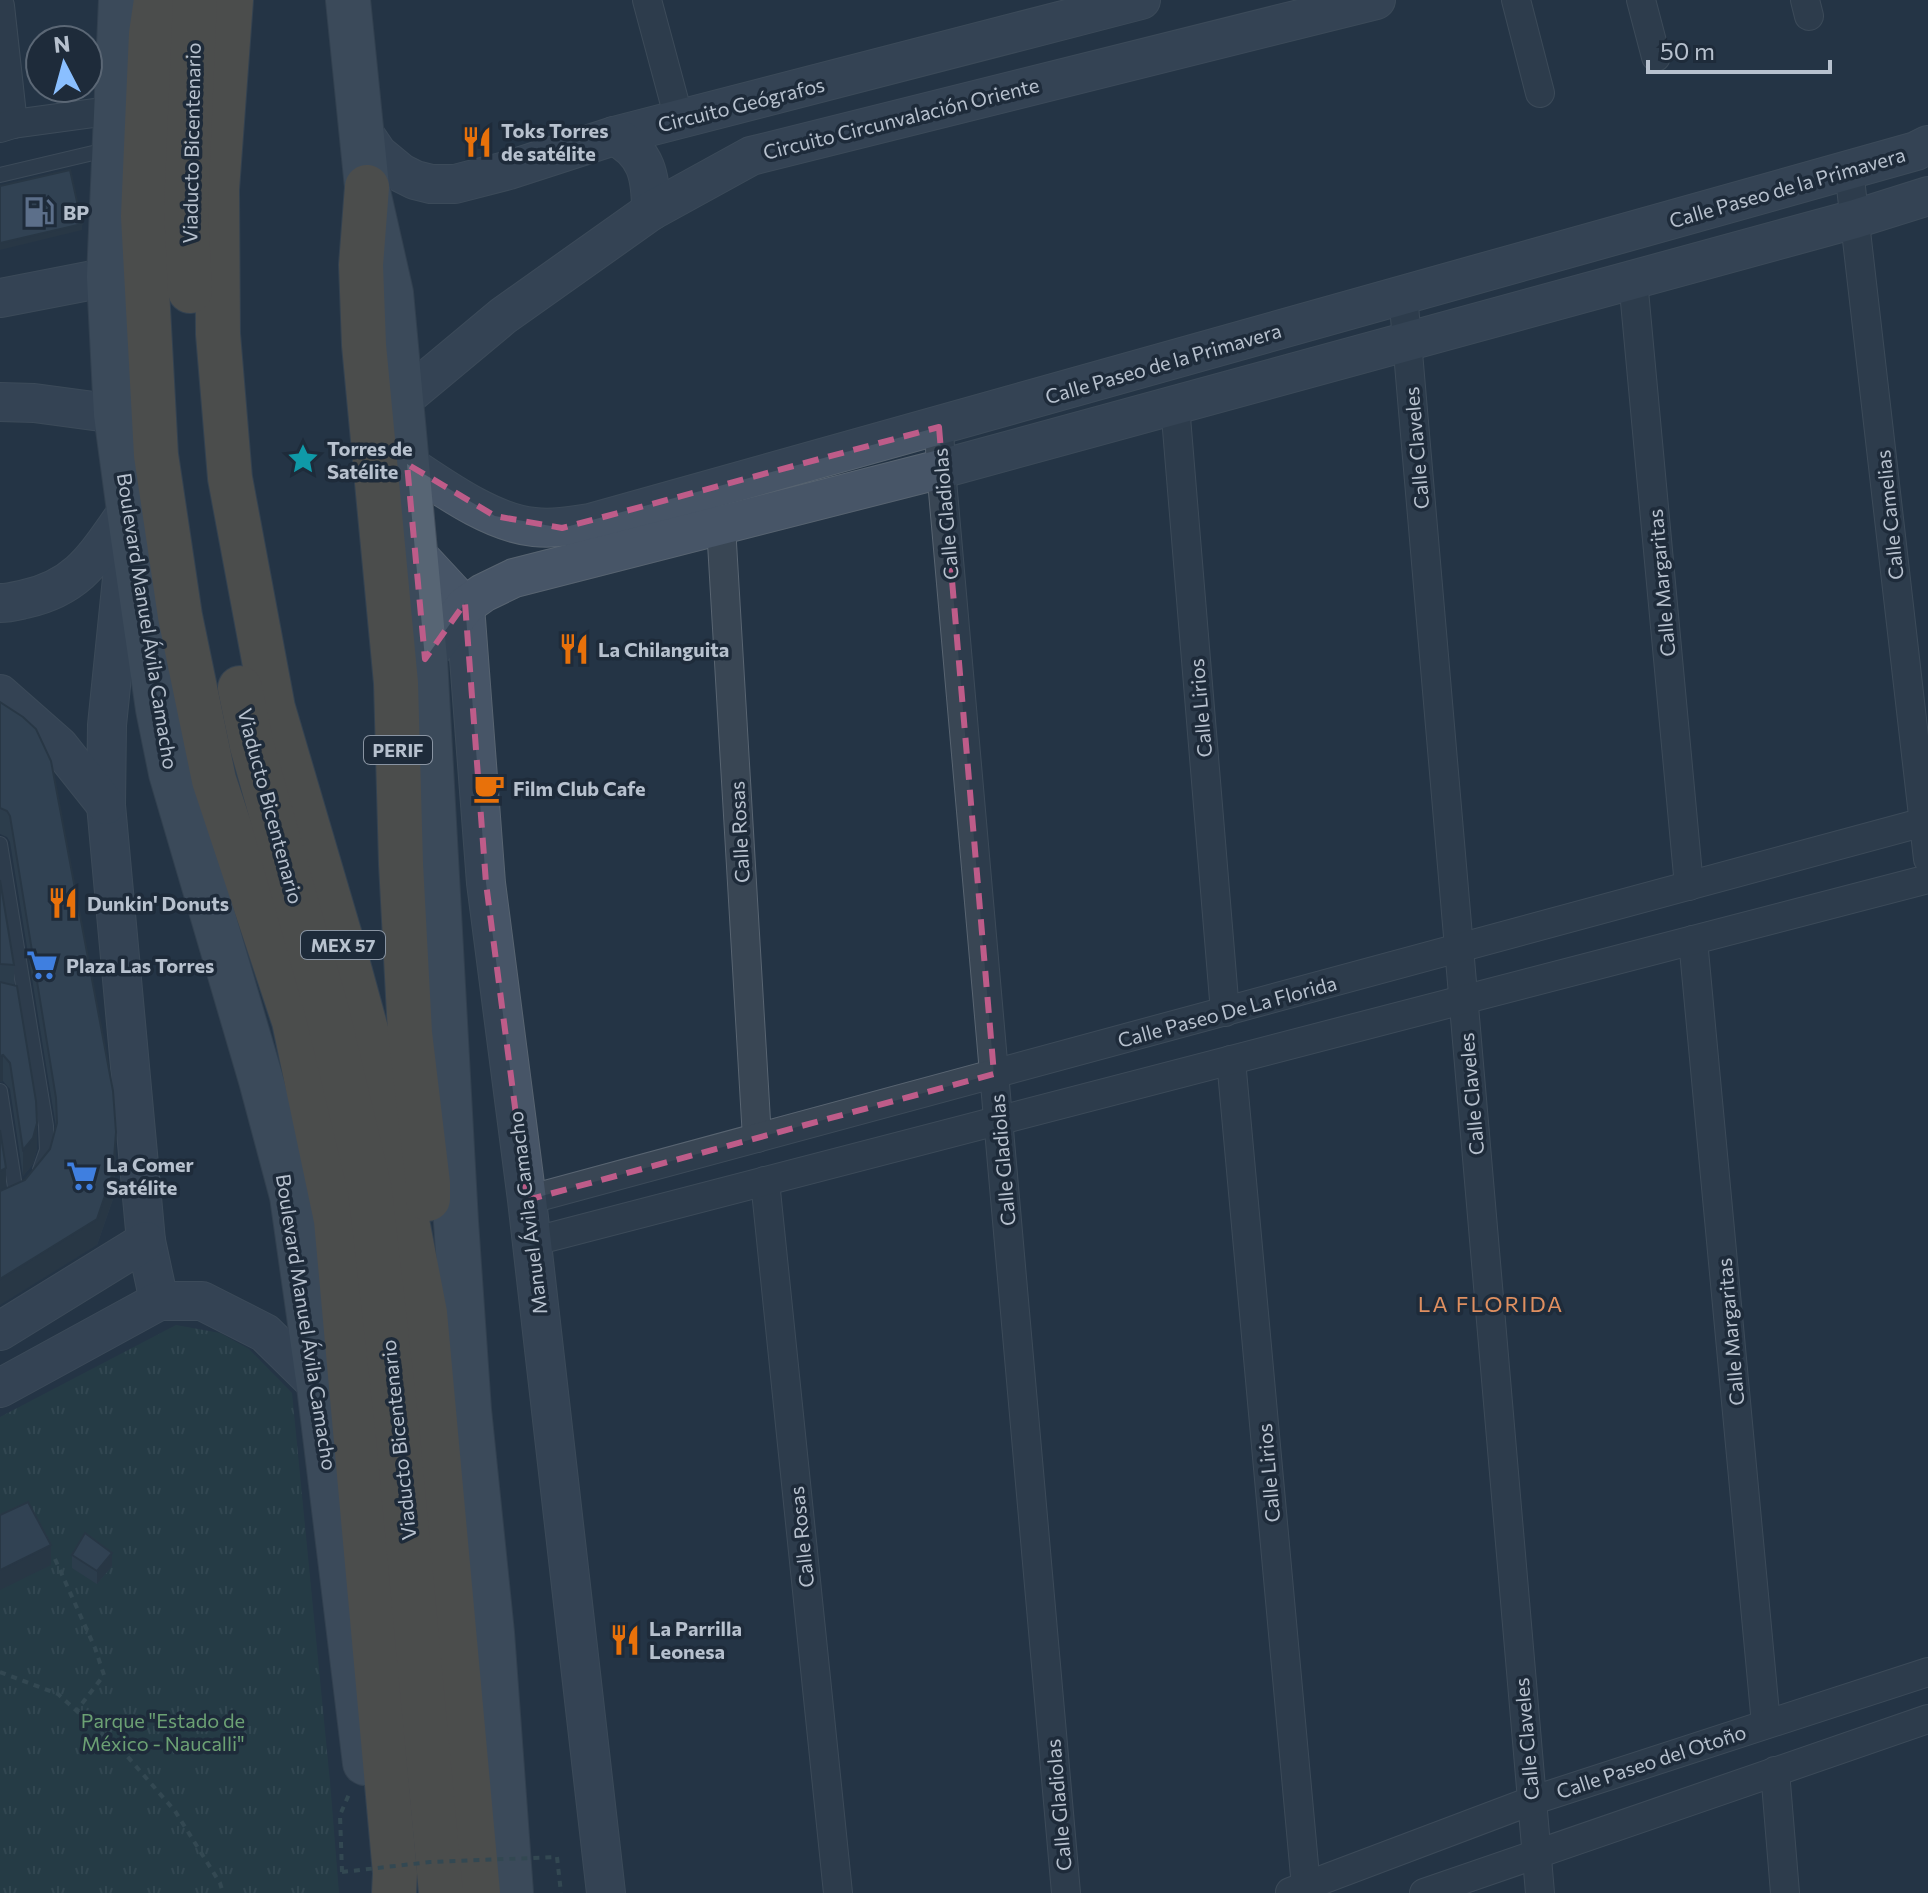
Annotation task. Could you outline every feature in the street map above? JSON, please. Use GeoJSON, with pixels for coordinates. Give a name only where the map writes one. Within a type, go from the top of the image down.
{"type":"FeatureCollection","features":[{"type":"Feature","properties":{"kind":"highway","name":"Boulevard Manuel Ávila Camacho"},"geometry":{"type":"LineString","coordinates":[[156,0],[151,34],[143,216],[156,455],[180,616],[214,780],[294,1021],[336,1220],[395,1873],[394,1893]]}},
{"type":"Feature","properties":{"kind":"highway","name":"Viaducto Bicentenario"},"geometry":{"type":"LineString","coordinates":[[195,0],[186,208],[201,490],[252,746],[327,1011],[370,1190],[399,1441],[441,1893]]}},
{"type":"Feature","properties":{"kind":"highway","name":"MEX 57"},"geometry":{"type":"LineString","coordinates":[[231,0],[217,189],[218,334],[230,478],[273,708],[379,1077],[425,1313],[478,1893]]}},
{"type":"Feature","properties":{"kind":"highway","name":"PERIF"},"geometry":{"type":"LineString","coordinates":[[367,187],[361,265],[364,345],[396,683],[410,1033],[428,1183],[425,1313]]}},
{"type":"Feature","properties":{"kind":"main road","name":"Boulevard Manuel Ávila Camacho"},"geometry":{"type":"LineString","coordinates":[[121,0],[109,277],[116,414],[129,510],[168,760],[292,1196],[319,1386],[382,1893]]}},
{"type":"Feature","properties":{"kind":"main road"},"geometry":{"type":"LineString","coordinates":[[348,0],[367,187],[391,293],[425,659],[467,1394],[492,1633],[511,1893]]}},
{"type":"Feature","properties":{"kind":"street"},"geometry":{"type":"LineString","coordinates":[[647,0],[679,119]]}},
{"type":"Feature","properties":{"kind":"street","name":"Circuito Geógrafos"},"geometry":{"type":"LineString","coordinates":[[361,129],[378,154],[401,173],[431,184],[455,184],[614,136],[1141,0]]}},
{"type":"Feature","properties":{"kind":"street","name":"Circuito Circunvalación Oriente"},"geometry":{"type":"LineString","coordinates":[[400,402],[503,316],[651,211],[751,156],[1376,0]]}},
{"type":"Feature","properties":{"kind":"street"},"geometry":{"type":"LineString","coordinates":[[1516,0],[1540,93]]}},
{"type":"Feature","properties":{"kind":"street"},"geometry":{"type":"LineString","coordinates":[[1641,0],[1656,57]]}},
{"type":"Feature","properties":{"kind":"street"},"geometry":{"type":"LineString","coordinates":[[0,6],[7,126],[116,129]]}},
{"type":"Feature","properties":{"kind":"street"},"geometry":{"type":"LineString","coordinates":[[732,107],[733,135],[751,156]]}},
{"type":"Feature","properties":{"kind":"street"},"geometry":{"type":"LineString","coordinates":[[614,136],[631,147],[643,162],[650,183],[651,211]]}},
{"type":"Feature","properties":{"kind":"street","name":"Calle Paseo de la Primavera"},"geometry":{"type":"LineString","coordinates":[[407,464],[463,500],[495,516],[532,527],[562,528],[590,523],[1849,170],[1928,145]]}},
{"type":"Feature","properties":{"kind":"street","name":"Calle Camelias"},"geometry":{"type":"LineString","coordinates":[[1849,170],[1928,859]]}},
{"type":"Feature","properties":{"kind":"street"},"geometry":{"type":"LineString","coordinates":[[425,659],[465,606],[514,578],[941,469],[1855,219],[1928,196]]}},
{"type":"Feature","properties":{"kind":"street"},"geometry":{"type":"LineString","coordinates":[[0,298],[109,277]]}},
{"type":"Feature","properties":{"kind":"street","name":"Calle Margaritas"},"geometry":{"type":"LineString","coordinates":[[1633,280],[1689,886]]}},
{"type":"Feature","properties":{"kind":"street","name":"Calle Claveles"},"geometry":{"type":"LineString","coordinates":[[1403,294],[1540,1893]]}},
{"type":"Feature","properties":{"kind":"street"},"geometry":{"type":"LineString","coordinates":[[0,402],[34,403],[116,414]]}},
{"type":"Feature","properties":{"kind":"street","name":"Calle Lirios"},"geometry":{"type":"LineString","coordinates":[[1175,405],[1225,1012]]}},
{"type":"Feature","properties":{"kind":"street","name":"Calle Gladiolas"},"geometry":{"type":"LineString","coordinates":[[939,427],[1066,1893]]}},
{"type":"Feature","properties":{"kind":"street"},"geometry":{"type":"LineString","coordinates":[[0,603],[43,595],[71,581],[90,564],[129,510]]}},
{"type":"Feature","properties":{"kind":"street"},"geometry":{"type":"LineString","coordinates":[[129,510],[107,725],[106,805],[146,1241],[159,1301]]}},
{"type":"Feature","properties":{"kind":"street","name":"Calle Rosas"},"geometry":{"type":"LineString","coordinates":[[721,526],[757,1138]]}},
{"type":"Feature","properties":{"kind":"street"},"geometry":{"type":"LineString","coordinates":[[414,551],[465,606]]}},
{"type":"Feature","properties":{"kind":"street","name":"Manuel Ávila Camacho"},"geometry":{"type":"LineString","coordinates":[[465,606],[486,883],[527,1200],[606,1893]]}},
{"type":"Feature","properties":{"kind":"street"},"geometry":{"type":"LineString","coordinates":[[0,694],[59,746],[106,805]]}},
{"type":"Feature","properties":{"kind":"street","name":"Calle Paseo De La Florida"},"geometry":{"type":"LineString","coordinates":[[527,1200],[1926,822]]}},
{"type":"Feature","properties":{"kind":"street"},"geometry":{"type":"LineString","coordinates":[[531,1242],[1928,879]]}},
{"type":"Feature","properties":{"kind":"street","name":"Calle Margaritas"},"geometry":{"type":"LineString","coordinates":[[1693,940],[1766,1724]]}},
{"type":"Feature","properties":{"kind":"street","name":"Calle Lirios"},"geometry":{"type":"LineString","coordinates":[[1231,1060],[1297,1890]]}},
{"type":"Feature","properties":{"kind":"street","name":"Calle Rosas"},"geometry":{"type":"LineString","coordinates":[[765,1181],[838,1893]]}},
{"type":"Feature","properties":{"kind":"street"},"geometry":{"type":"LineString","coordinates":[[0,1331],[146,1241]]}},
{"type":"Feature","properties":{"kind":"street"},"geometry":{"type":"LineString","coordinates":[[0,1388],[159,1301],[202,1301],[265,1333],[319,1386]]}},
{"type":"Feature","properties":{"kind":"street","name":"Calle Paseo del Otoño"},"geometry":{"type":"LineString","coordinates":[[1297,1890],[1531,1801],[1928,1672]]}},
{"type":"Feature","properties":{"kind":"street"},"geometry":{"type":"LineString","coordinates":[[1424,1893],[1928,1719]]}},
{"type":"Feature","properties":{"kind":"street"},"geometry":{"type":"LineString","coordinates":[[1775,1771],[1785,1893]]}},
{"type":"Feature","properties":{"kind":"lane"},"geometry":{"type":"LineString","coordinates":[[0,175],[116,129]]}},
{"type":"Feature","properties":{"kind":"lane"},"geometry":{"type":"LineString","coordinates":[[0,844],[19,1002],[46,1126],[47,1150],[42,1169],[25,1189],[0,1207]]}},
{"type":"Feature","properties":{"kind":"lane"},"geometry":{"type":"LineString","coordinates":[[0,1091],[25,1189]]}},
{"type":"Feature","properties":{"kind":"path"},"geometry":{"type":"LineString","coordinates":[[55,1559],[104,1675],[77,1710]]}},
{"type":"Feature","properties":{"kind":"path"},"geometry":{"type":"LineString","coordinates":[[0,1672],[58,1694],[127,1756],[175,1811],[223,1893]]}},
{"type":"Feature","properties":{"kind":"path"},"geometry":{"type":"LineString","coordinates":[[340,1815],[342,1872],[430,1862],[557,1857],[561,1893]]}},
{"type":"Feature","properties":{"kind":"highlighted area"},"geometry":{"type":"Polygon","coordinates":[[[939,427],[994,1074],[527,1200],[486,883],[465,603],[425,659],[407,464],[495,516],[562,528],[939,427]]]}},
{"type":"Feature","properties":{"kind":"green space","name":"Parque \"Estado de México - Naucalli\""},"geometry":{"type":"Polygon","coordinates":[[[176,1325],[220,1333],[249,1349],[292,1393],[339,1893],[0,1893],[0,1417],[176,1325]]]}},
{"type":"Feature","properties":{"kind":"building","name":"BP"},"geometry":{"type":"Polygon","coordinates":[[[70,170],[82,224],[0,243],[0,186],[70,170]]]}},
{"type":"Feature","properties":{"kind":"building","name":"Plaza Las Torres"},"geometry":{"type":"Polygon","coordinates":[[[0,702],[36,729],[51,761],[113,1091],[116,1132],[113,1172],[97,1219],[0,1279],[0,1191],[25,1180],[50,1149],[57,1123],[56,1098],[10,816],[0,808],[0,702]]]}},
{"type":"Feature","properties":{"kind":"building"},"geometry":{"type":"Polygon","coordinates":[[[0,880],[14,965],[0,964],[0,880]]]}},
{"type":"Feature","properties":{"kind":"building"},"geometry":{"type":"Polygon","coordinates":[[[0,982],[17,986],[36,1101],[37,1123],[33,1138],[23,1150],[10,1063],[3,1055],[0,1056],[0,982]]]}},
{"type":"Feature","properties":{"kind":"building"},"geometry":{"type":"Polygon","coordinates":[[[0,1130],[6,1168],[0,1171],[0,1130]]]}},
{"type":"Feature","properties":{"kind":"building"},"geometry":{"type":"Polygon","coordinates":[[[28,1502],[51,1545],[0,1570],[0,1515],[28,1502]]]}},
{"type":"Feature","properties":{"kind":"building"},"geometry":{"type":"Polygon","coordinates":[[[85,1533],[112,1553],[97,1571],[72,1555],[85,1533]]]}},
{"type":"Feature","properties":{"kind":"place","name":"Toks Torres de satélite"},"geometry":{"type":"Point","coordinates":[477,142]}},
{"type":"Feature","properties":{"kind":"place","name":"BP"},"geometry":{"type":"Point","coordinates":[39,212]}},
{"type":"Feature","properties":{"kind":"place","name":"Torres de Satélite"},"geometry":{"type":"Point","coordinates":[303,459]}},
{"type":"Feature","properties":{"kind":"place","name":"La Chilanguita"},"geometry":{"type":"Point","coordinates":[574,649]}},
{"type":"Feature","properties":{"kind":"place","name":"Film Club Cafe"},"geometry":{"type":"Point","coordinates":[489,788]}},
{"type":"Feature","properties":{"kind":"place","name":"Dunkin' Donuts"},"geometry":{"type":"Point","coordinates":[63,903]}},
{"type":"Feature","properties":{"kind":"place","name":"Plaza Las Torres"},"geometry":{"type":"Point","coordinates":[42,965]}},
{"type":"Feature","properties":{"kind":"place","name":"La Comer Satélite"},"geometry":{"type":"Point","coordinates":[82,1176]}},
{"type":"Feature","properties":{"kind":"place","name":"La Parrilla Leonesa"},"geometry":{"type":"Point","coordinates":[625,1640]}},
{"type":"Feature","properties":{"kind":"district","name":"LA FLORIDA"},"geometry":{"type":"Point","coordinates":[1491,1303]}}]}
